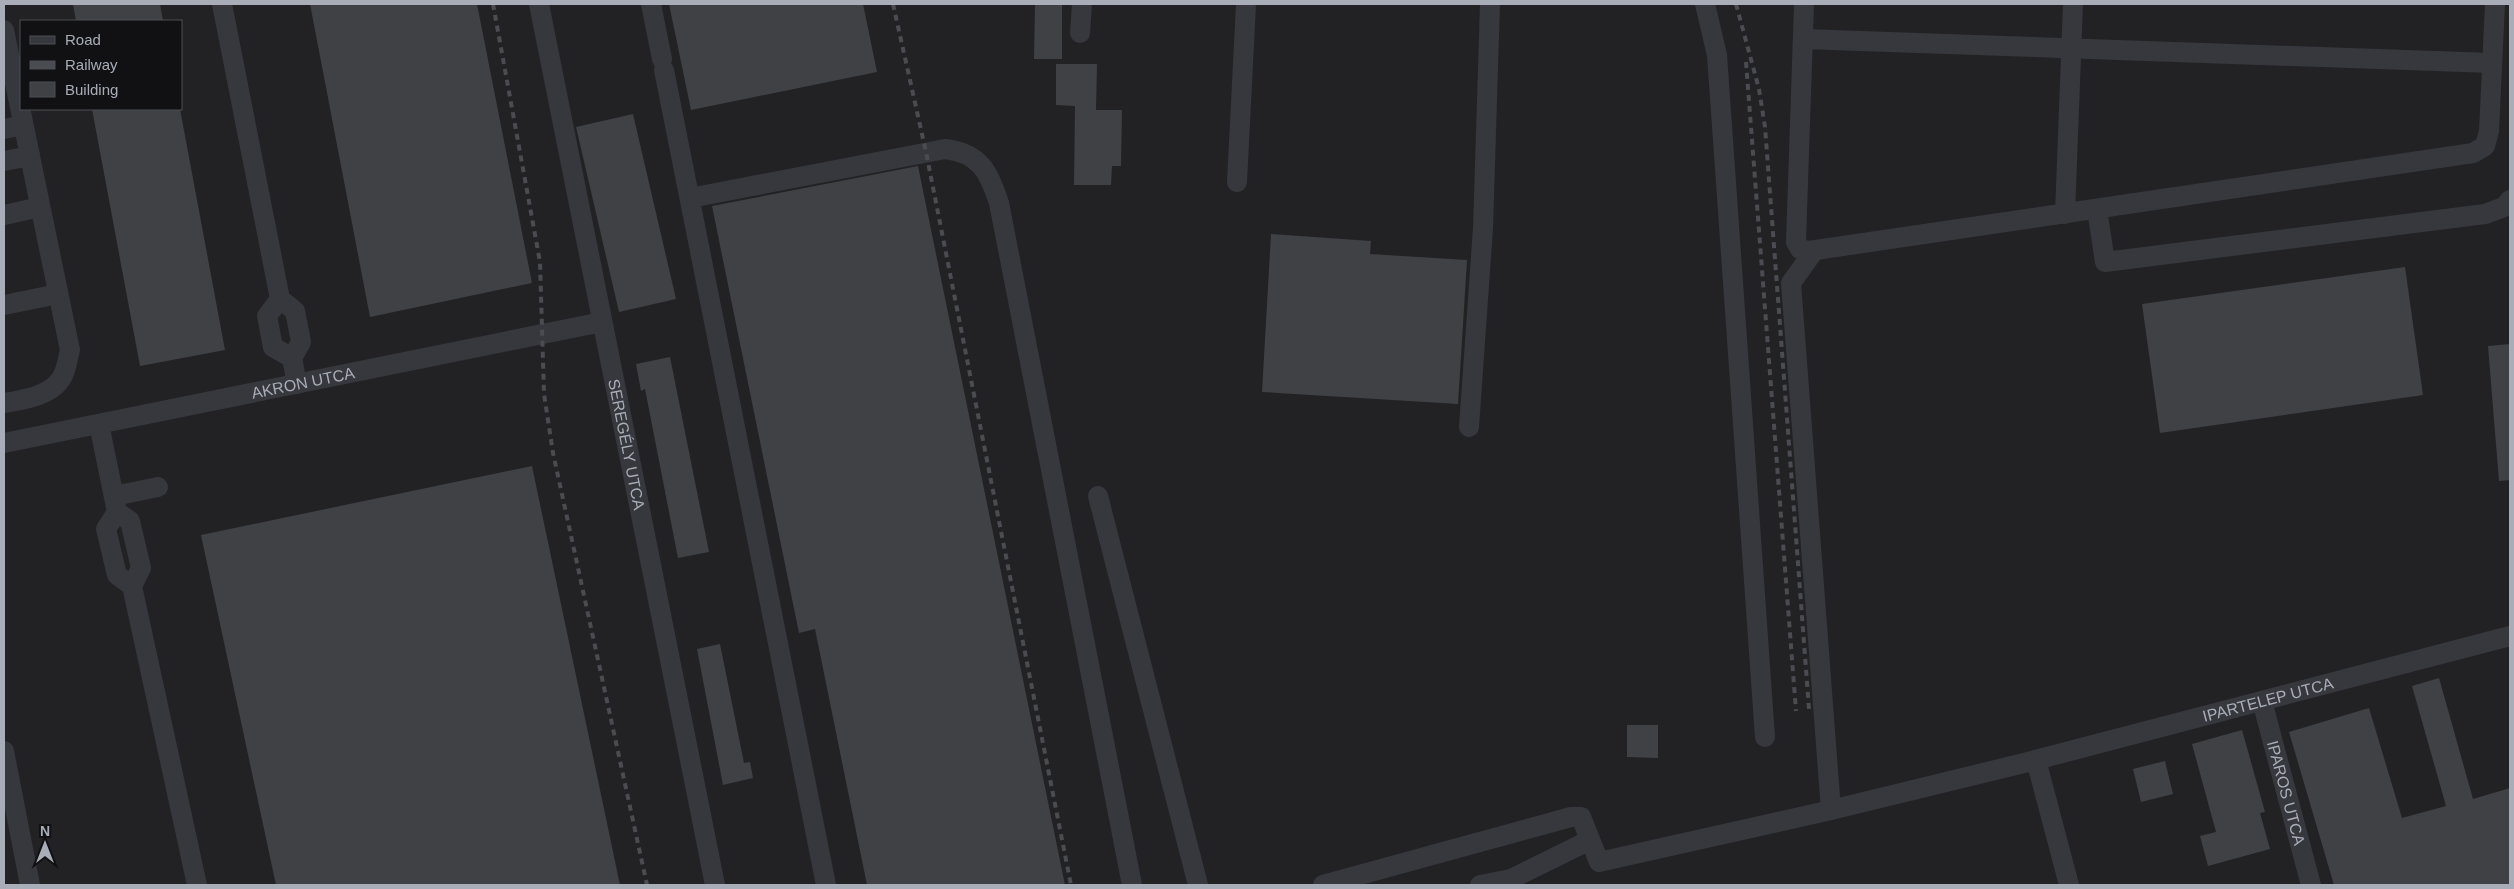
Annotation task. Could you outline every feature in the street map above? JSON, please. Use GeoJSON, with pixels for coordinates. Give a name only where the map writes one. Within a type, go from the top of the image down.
{"type":"FeatureCollection","features":[{"type":"Feature","properties":{"kind":"street"},"geometry":{"type":"LineString","coordinates":[[222,4],[280,299],[295,311],[301,342],[292,358],[297,384]]}},
{"type":"Feature","properties":{"kind":"street","name":"SEREGÉLY UTCA"},"geometry":{"type":"LineString","coordinates":[[539,4],[715,885]]}},
{"type":"Feature","properties":{"kind":"street"},"geometry":{"type":"LineString","coordinates":[[651,4],[826,885]]}},
{"type":"Feature","properties":{"kind":"street"},"geometry":{"type":"LineString","coordinates":[[1080,33],[1082,4]]}},
{"type":"Feature","properties":{"kind":"street"},"geometry":{"type":"LineString","coordinates":[[1237,182],[1246,4]]}},
{"type":"Feature","properties":{"kind":"street"},"geometry":{"type":"LineString","coordinates":[[1469,428],[1483,228],[1490,4]]}},
{"type":"Feature","properties":{"kind":"street"},"geometry":{"type":"LineString","coordinates":[[1705,4],[1717,55],[1765,737]]}},
{"type":"Feature","properties":{"kind":"street"},"geometry":{"type":"LineString","coordinates":[[1804,4],[1796,242],[1800,249],[1814,251],[2474,153],[2484,146],[2488,136],[2495,4]]}},
{"type":"Feature","properties":{"kind":"street"},"geometry":{"type":"LineString","coordinates":[[2066,214],[2072,4]]}},
{"type":"Feature","properties":{"kind":"street"},"geometry":{"type":"LineString","coordinates":[[4,30],[6,54],[30,156],[70,350],[64,375],[48,390],[34,398],[4,403]]}},
{"type":"Feature","properties":{"kind":"street"},"geometry":{"type":"LineString","coordinates":[[1803,39],[2492,63]]}},
{"type":"Feature","properties":{"kind":"street"},"geometry":{"type":"LineString","coordinates":[[4,129],[23,125]]}},
{"type":"Feature","properties":{"kind":"street"},"geometry":{"type":"LineString","coordinates":[[690,198],[945,150],[958,151],[971,157],[984,167],[992,182],[999,203],[1132,885]]}},
{"type":"Feature","properties":{"kind":"street"},"geometry":{"type":"LineString","coordinates":[[4,162],[30,156]]}},
{"type":"Feature","properties":{"kind":"street"},"geometry":{"type":"LineString","coordinates":[[2097,209],[2105,262],[2484,214],[2504,207],[2510,200]]}},
{"type":"Feature","properties":{"kind":"street"},"geometry":{"type":"LineString","coordinates":[[4,215],[40,207]]}},
{"type":"Feature","properties":{"kind":"street"},"geometry":{"type":"LineString","coordinates":[[1814,251],[1791,283],[1831,810]]}},
{"type":"Feature","properties":{"kind":"street"},"geometry":{"type":"LineString","coordinates":[[4,305],[58,294]]}},
{"type":"Feature","properties":{"kind":"street"},"geometry":{"type":"LineString","coordinates":[[280,299],[268,316],[273,347],[292,358]]}},
{"type":"Feature","properties":{"kind":"street","name":"AKRON UTCA"},"geometry":{"type":"LineString","coordinates":[[4,443],[602,322]]}},
{"type":"Feature","properties":{"kind":"street"},"geometry":{"type":"LineString","coordinates":[[99,424],[115,504],[106,529],[117,575],[132,586],[197,885]]}},
{"type":"Feature","properties":{"kind":"street"},"geometry":{"type":"LineString","coordinates":[[115,504],[158,487]]}},
{"type":"Feature","properties":{"kind":"street"},"geometry":{"type":"LineString","coordinates":[[1098,496],[1198,885]]}},
{"type":"Feature","properties":{"kind":"street","name":"IPARTELEP UTCA"},"geometry":{"type":"LineString","coordinates":[[1590,840],[1599,862],[1831,810],[2030,762],[2510,636]]}},
{"type":"Feature","properties":{"kind":"street","name":"IPAROS UTCA"},"geometry":{"type":"LineString","coordinates":[[2262,701],[2311,885]]}},
{"type":"Feature","properties":{"kind":"street"},"geometry":{"type":"LineString","coordinates":[[4,751],[30,885]]}},
{"type":"Feature","properties":{"kind":"street"},"geometry":{"type":"LineString","coordinates":[[2030,762],[2069,885]]}},
{"type":"Feature","properties":{"kind":"street"},"geometry":{"type":"LineString","coordinates":[[1323,885],[1571,817],[1581,817],[1590,840],[1512,882],[1480,885]]}},
{"type":"Feature","properties":{"kind":"shaded area"},"geometry":{"type":"Polygon","coordinates":[[[4,4],[2510,4],[2510,885],[4,885],[4,4]]]}},
{"type":"Feature","properties":{"kind":"building"},"geometry":{"type":"Polygon","coordinates":[[[73,4],[160,4],[163,20],[76,20],[73,4]]]}},
{"type":"Feature","properties":{"kind":"building"},"geometry":{"type":"Polygon","coordinates":[[[310,4],[477,4],[532,283],[370,317],[310,4]]]}},
{"type":"Feature","properties":{"kind":"building"},"geometry":{"type":"Polygon","coordinates":[[[669,4],[863,4],[877,72],[691,110],[669,4]]]}},
{"type":"Feature","properties":{"kind":"building"},"geometry":{"type":"Polygon","coordinates":[[[1035,4],[1062,4],[1062,59],[1034,59],[1035,4]]]}},
{"type":"Feature","properties":{"kind":"building"},"geometry":{"type":"Polygon","coordinates":[[[1056,64],[1097,64],[1096,110],[1122,110],[1121,166],[1112,166],[1111,185],[1074,185],[1075,106],[1056,105],[1056,64]]]}},
{"type":"Feature","properties":{"kind":"building"},"geometry":{"type":"Polygon","coordinates":[[[92,110],[180,110],[225,350],[140,366],[92,110]]]}},
{"type":"Feature","properties":{"kind":"building"},"geometry":{"type":"Polygon","coordinates":[[[633,114],[676,299],[619,312],[576,127],[633,114]]]}},
{"type":"Feature","properties":{"kind":"building"},"geometry":{"type":"Polygon","coordinates":[[[918,166],[1065,885],[867,885],[815,629],[799,633],[712,206],[918,166]]]}},
{"type":"Feature","properties":{"kind":"building"},"geometry":{"type":"Polygon","coordinates":[[[1271,234],[1371,241],[1370,254],[1467,260],[1458,404],[1262,392],[1271,234]]]}},
{"type":"Feature","properties":{"kind":"building"},"geometry":{"type":"Polygon","coordinates":[[[2405,267],[2423,395],[2160,433],[2142,304],[2405,267]]]}},
{"type":"Feature","properties":{"kind":"building"},"geometry":{"type":"Polygon","coordinates":[[[2510,344],[2510,480],[2499,481],[2488,346],[2510,344]]]}},
{"type":"Feature","properties":{"kind":"building"},"geometry":{"type":"Polygon","coordinates":[[[670,357],[709,552],[678,558],[645,389],[641,391],[636,364],[670,357]]]}},
{"type":"Feature","properties":{"kind":"building"},"geometry":{"type":"Polygon","coordinates":[[[532,466],[620,885],[276,885],[201,535],[532,466]]]}},
{"type":"Feature","properties":{"kind":"building"},"geometry":{"type":"Polygon","coordinates":[[[720,644],[744,763],[750,762],[753,778],[723,785],[697,649],[720,644]]]}},
{"type":"Feature","properties":{"kind":"building"},"geometry":{"type":"Polygon","coordinates":[[[2439,678],[2473,799],[2510,788],[2510,885],[2334,885],[2289,732],[2369,708],[2402,818],[2446,806],[2412,686],[2439,678]]]}},
{"type":"Feature","properties":{"kind":"building"},"geometry":{"type":"Polygon","coordinates":[[[1627,725],[1658,725],[1658,758],[1627,757],[1627,725]]]}},
{"type":"Feature","properties":{"kind":"building"},"geometry":{"type":"Polygon","coordinates":[[[2242,730],[2265,812],[2260,813],[2270,849],[2208,866],[2200,836],[2216,832],[2192,744],[2242,730]]]}},
{"type":"Feature","properties":{"kind":"building"},"geometry":{"type":"Polygon","coordinates":[[[2165,761],[2173,794],[2141,802],[2133,769],[2165,761]]]}},
{"type":"Feature","properties":{"kind":"railway"},"geometry":{"type":"LineString","coordinates":[[493,4],[540,262],[544,394],[553,453],[647,885]]}},
{"type":"Feature","properties":{"kind":"railway"},"geometry":{"type":"LineString","coordinates":[[893,4],[926,152],[1071,885]]}},
{"type":"Feature","properties":{"kind":"railway"},"geometry":{"type":"LineString","coordinates":[[1736,4],[1759,89],[1765,127],[1809,709]]}},
{"type":"Feature","properties":{"kind":"railway"},"geometry":{"type":"LineString","coordinates":[[1746,62],[1796,711]]}}]}
